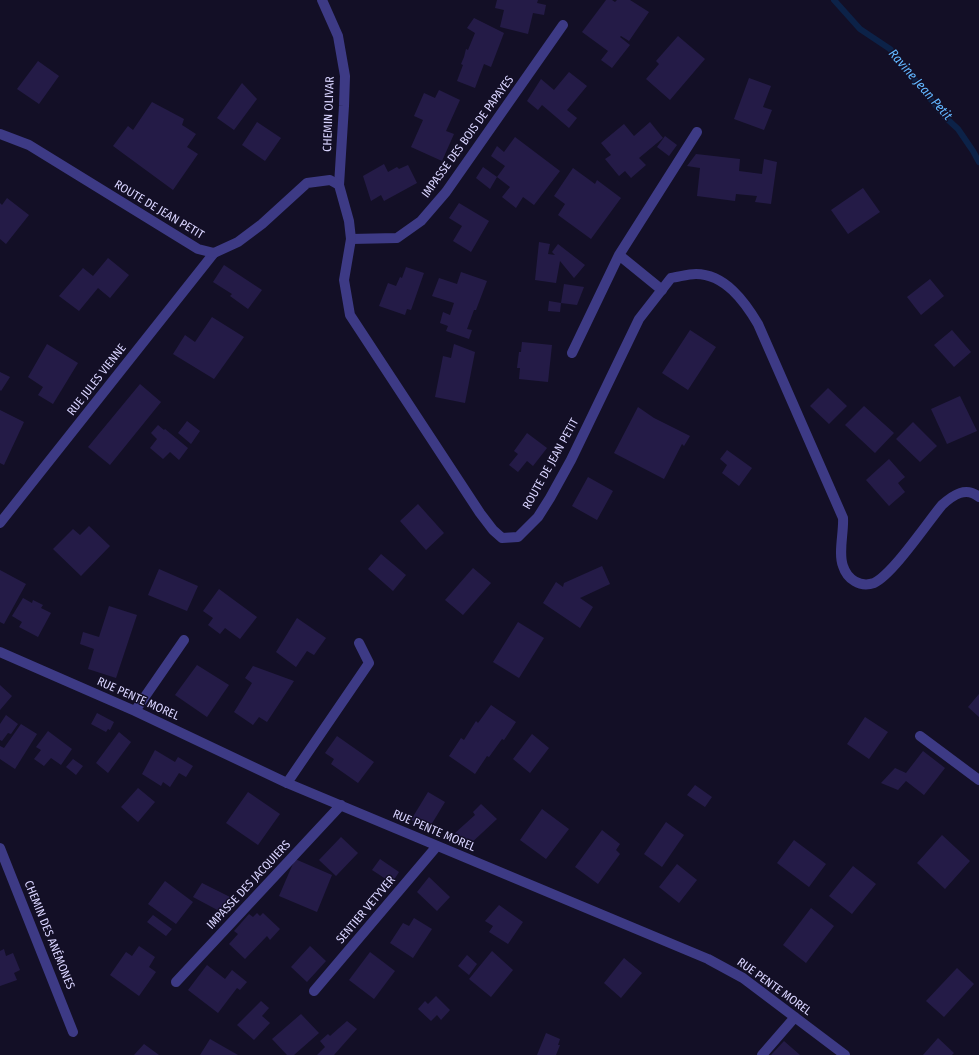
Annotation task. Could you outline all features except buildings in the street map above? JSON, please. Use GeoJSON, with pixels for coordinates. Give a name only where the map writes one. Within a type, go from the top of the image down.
{"type":"FeatureCollection","features":[{"type":"Feature","properties":{"kind":"street","name":"CHEMIN OLIVAR"},"geometry":{"type":"LineString","coordinates":[[322,0],[338,36],[345,76],[339,186]]}},
{"type":"Feature","properties":{"kind":"street","name":"IMPASSE DES BOIS DE PAPAYES"},"geometry":{"type":"LineString","coordinates":[[351,239],[397,238],[421,221],[446,192],[564,25]]}},
{"type":"Feature","properties":{"kind":"street"},"geometry":{"type":"LineString","coordinates":[[572,353],[619,255],[697,132]]}},
{"type":"Feature","properties":{"kind":"street","name":"ROUTE DE JEAN PETIT"},"geometry":{"type":"LineString","coordinates":[[0,134],[29,145],[198,249],[214,252]]}},
{"type":"Feature","properties":{"kind":"street"},"geometry":{"type":"LineString","coordinates":[[214,252],[238,242],[262,224],[307,184],[330,180],[339,186]]}},
{"type":"Feature","properties":{"kind":"street","name":"ROUTE DE JEAN PETIT"},"geometry":{"type":"LineString","coordinates":[[339,186],[349,222],[351,239],[344,280],[350,315],[480,513],[493,530],[502,538],[518,537],[538,517],[571,460],[639,319],[671,278],[696,274],[714,277],[727,286],[746,304],[758,324],[843,518],[841,559],[849,577],[857,583],[874,583],[895,564],[942,505],[950,498],[958,493],[965,492],[979,497]]}},
{"type":"Feature","properties":{"kind":"street","name":"RUE JULES VIENNE"},"geometry":{"type":"LineString","coordinates":[[0,523],[214,252]]}},
{"type":"Feature","properties":{"kind":"street"},"geometry":{"type":"LineString","coordinates":[[619,255],[662,290]]}},
{"type":"Feature","properties":{"kind":"street"},"geometry":{"type":"LineString","coordinates":[[135,711],[184,640]]}},
{"type":"Feature","properties":{"kind":"street"},"geometry":{"type":"LineString","coordinates":[[287,783],[370,663],[359,643]]}},
{"type":"Feature","properties":{"kind":"street","name":"RUE PENTE MOREL"},"geometry":{"type":"LineString","coordinates":[[0,652],[135,711],[287,783],[708,959],[743,978],[845,1055]]}},
{"type":"Feature","properties":{"kind":"street"},"geometry":{"type":"LineString","coordinates":[[920,736],[979,780]]}},
{"type":"Feature","properties":{"kind":"street","name":"IMPASSE DES JACQUIERS"},"geometry":{"type":"LineString","coordinates":[[176,982],[341,805]]}},
{"type":"Feature","properties":{"kind":"street","name":"SENTIER VETYVER"},"geometry":{"type":"LineString","coordinates":[[314,991],[437,846]]}},
{"type":"Feature","properties":{"kind":"street","name":"CHEMIN DES ANÉMONES"},"geometry":{"type":"LineString","coordinates":[[0,848],[73,1032]]}},
{"type":"Feature","properties":{"kind":"street"},"geometry":{"type":"LineString","coordinates":[[762,1055],[795,1017]]}},
{"type":"Feature","properties":{"kind":"waterway","name":"Ravine Jean Petit"},"geometry":{"type":"LineString","coordinates":[[834,0],[860,29],[890,49],[945,117],[958,129],[979,162]]}}]}
